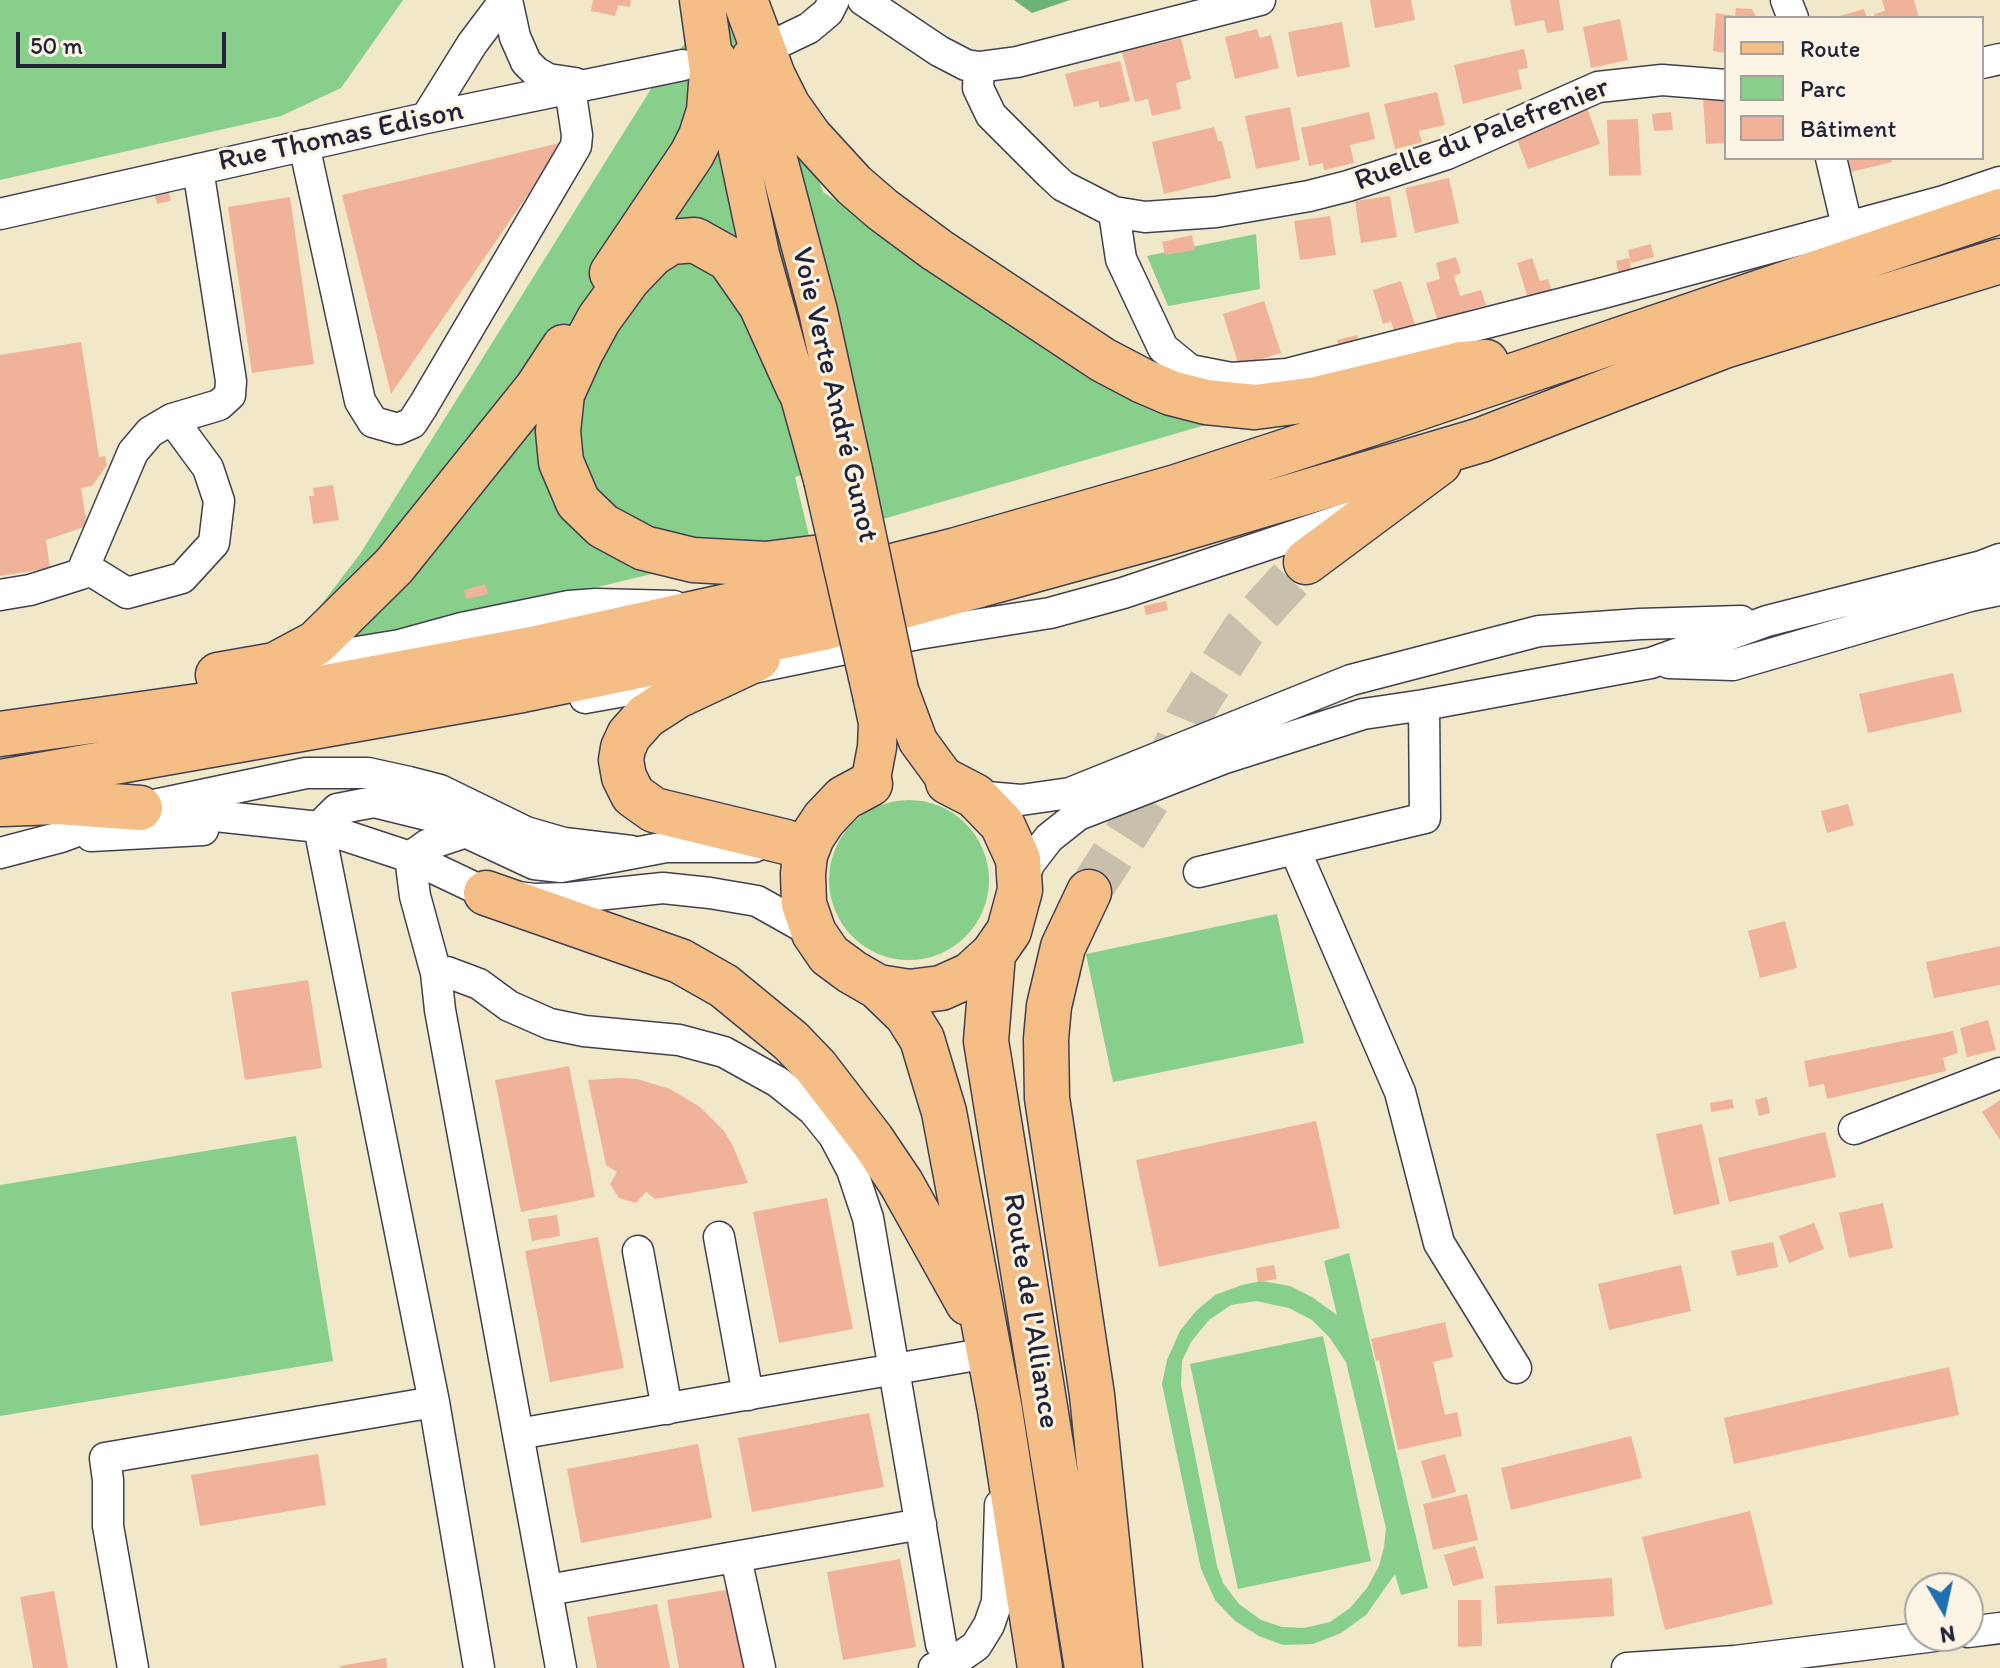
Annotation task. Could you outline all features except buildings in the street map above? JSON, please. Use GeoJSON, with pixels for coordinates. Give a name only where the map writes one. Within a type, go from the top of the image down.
{"type":"FeatureCollection","features":[{"type":"Feature","properties":{"kind":"highway"},"geometry":{"type":"LineString","coordinates":[[0,716],[275,665],[316,643],[394,566],[537,388],[692,154],[709,111],[712,91],[703,0]]}},
{"type":"Feature","properties":{"kind":"highway"},"geometry":{"type":"LineString","coordinates":[[745,0],[773,76],[788,106],[810,137],[854,185],[937,250],[1091,352],[1143,381],[1171,393],[1206,402],[1255,407],[1317,399],[1462,364],[1486,362]]}},
{"type":"Feature","properties":{"kind":"highway"},"geometry":{"type":"LineString","coordinates":[[799,389],[761,305],[729,259],[695,240],[671,242],[652,254],[628,279],[599,319],[581,352],[562,394],[558,431],[561,462],[578,502],[603,526],[644,548],[693,560],[766,564],[828,557],[971,522],[1264,435],[1997,202]]}},
{"type":"Feature","properties":{"kind":"highway"},"geometry":{"type":"LineString","coordinates":[[0,734],[305,691],[532,649],[720,608],[956,550],[1176,487],[1391,417],[1997,202]]}},
{"type":"Feature","properties":{"kind":"highway"},"geometry":{"type":"LineString","coordinates":[[0,782],[522,690],[823,628],[1161,535],[1464,445],[1724,346],[2000,261]]}},
{"type":"Feature","properties":{"kind":"highway"},"geometry":{"type":"LineString","coordinates":[[1306,562],[1464,445]]}},
{"type":"Feature","properties":{"kind":"highway"},"geometry":{"type":"LineString","coordinates":[[799,840],[654,810],[633,795],[624,777],[621,760],[629,735],[646,716],[677,696],[823,628]]}},
{"type":"Feature","properties":{"kind":"highway"},"geometry":{"type":"LineString","coordinates":[[799,840],[844,798],[870,784]]}},
{"type":"Feature","properties":{"kind":"highway"},"geometry":{"type":"LineString","coordinates":[[799,840],[805,855],[804,904],[814,933],[829,955],[878,987],[909,992],[941,988],[970,975],[993,954],[1009,931],[1020,890],[1018,859],[1008,833],[997,817],[961,789]]}},
{"type":"Feature","properties":{"kind":"highway"},"geometry":{"type":"LineString","coordinates":[[0,804],[57,802],[140,808]]}},
{"type":"Feature","properties":{"kind":"highway"},"geometry":{"type":"LineString","coordinates":[[1089,892],[1063,947],[1049,1006],[1047,1098],[1092,1395],[1120,1668]]}},
{"type":"Feature","properties":{"kind":"highway"},"geometry":{"type":"LineString","coordinates":[[486,893],[680,961],[724,986],[791,1041],[816,1067],[901,1183],[986,1341]]}},
{"type":"Feature","properties":{"kind":"highway","name":"Route de l'Alliance"},"geometry":{"type":"LineString","coordinates":[[993,954],[986,1041],[1087,1668]]}},
{"type":"Feature","properties":{"kind":"highway","name":"Route de l'Alliance"},"geometry":{"type":"LineString","coordinates":[[878,987],[907,1015],[922,1039],[944,1112],[1000,1410],[1040,1668]]}},
{"type":"Feature","properties":{"kind":"main road","name":"Voie Verte André Gunot"},"geometry":{"type":"LineString","coordinates":[[703,0],[727,91],[760,254],[799,389],[838,475]]}},
{"type":"Feature","properties":{"kind":"main road","name":"Voie Verte André Gunot"},"geometry":{"type":"LineString","coordinates":[[737,0],[818,311],[838,475],[886,694],[918,741],[961,789]]}},
{"type":"Feature","properties":{"kind":"main road","name":"Voie Verte André Gunot"},"geometry":{"type":"LineString","coordinates":[[870,784],[878,723],[886,694]]}},
{"type":"Feature","properties":{"kind":"street"},"geometry":{"type":"LineString","coordinates":[[304,145],[360,401],[373,422],[398,429],[412,423],[423,406],[576,146],[579,86],[548,79],[536,72],[520,52],[506,0]]}},
{"type":"Feature","properties":{"kind":"street"},"geometry":{"type":"LineString","coordinates":[[426,118],[472,44],[506,0]]}},
{"type":"Feature","properties":{"kind":"street"},"geometry":{"type":"LineString","coordinates":[[784,40],[819,20],[834,0]]}},
{"type":"Feature","properties":{"kind":"street"},"geometry":{"type":"LineString","coordinates":[[863,0],[939,51],[966,65],[979,67],[1017,62],[1260,0]]}},
{"type":"Feature","properties":{"kind":"street","name":"Rue Thomas Edison"},"geometry":{"type":"LineString","coordinates":[[0,214],[426,118],[683,65]]}},
{"type":"Feature","properties":{"kind":"street","name":"Ruelle du Palefrenier"},"geometry":{"type":"LineString","coordinates":[[979,67],[978,88],[991,115],[1063,186],[1114,212],[1145,217],[1194,215],[1309,196],[1447,154],[1598,87],[1662,80],[1724,85]]}},
{"type":"Feature","properties":{"kind":"street"},"geometry":{"type":"LineString","coordinates":[[1831,160],[1847,226]]}},
{"type":"Feature","properties":{"kind":"street"},"geometry":{"type":"LineString","coordinates":[[0,595],[81,574],[133,452],[150,432],[172,419],[219,405],[230,395],[231,381],[198,169]]}},
{"type":"Feature","properties":{"kind":"street"},"geometry":{"type":"LineString","coordinates":[[1114,212],[1121,259],[1163,348],[1190,370],[1231,378],[1287,374],[1944,201],[1997,202]]}},
{"type":"Feature","properties":{"kind":"street"},"geometry":{"type":"LineString","coordinates":[[56,772],[233,761],[727,673],[918,634],[1050,613],[1123,593],[1382,506],[1596,394]]}},
{"type":"Feature","properties":{"kind":"street"},"geometry":{"type":"LineString","coordinates":[[85,567],[127,593],[182,578],[214,543],[219,501],[208,468],[172,419]]}},
{"type":"Feature","properties":{"kind":"street"},"geometry":{"type":"LineString","coordinates":[[1020,890],[1029,864],[1049,838],[1078,815],[1222,759],[1363,714],[1651,663],[1767,621],[2000,559]]}},
{"type":"Feature","properties":{"kind":"street"},"geometry":{"type":"LineString","coordinates":[[1651,663],[1733,665],[2000,590]]}},
{"type":"Feature","properties":{"kind":"street"},"geometry":{"type":"LineString","coordinates":[[275,665],[400,645],[462,628],[569,606],[720,608]]}},
{"type":"Feature","properties":{"kind":"street"},"geometry":{"type":"LineString","coordinates":[[961,789],[1021,800],[1070,793],[1351,680],[1539,631],[1640,624],[1767,621]]}},
{"type":"Feature","properties":{"kind":"street"},"geometry":{"type":"LineString","coordinates":[[1508,639],[1499,655],[1498,665],[1507,677],[1531,684],[1553,671],[1557,664],[1552,642],[1539,631]]}},
{"type":"Feature","properties":{"kind":"street"},"geometry":{"type":"LineString","coordinates":[[1199,872],[1425,818],[1424,705]]}},
{"type":"Feature","properties":{"kind":"street"},"geometry":{"type":"LineString","coordinates":[[0,853],[61,837],[140,808],[306,773],[368,773],[440,790],[526,832],[564,843],[631,851]]}},
{"type":"Feature","properties":{"kind":"street"},"geometry":{"type":"LineString","coordinates":[[319,827],[337,809],[374,802],[431,816],[534,864],[561,867],[631,851],[666,847],[739,848],[799,840]]}},
{"type":"Feature","properties":{"kind":"street"},"geometry":{"type":"LineString","coordinates":[[140,808],[319,827],[410,857],[486,893],[534,899],[663,888],[757,901],[814,933]]}},
{"type":"Feature","properties":{"kind":"street"},"geometry":{"type":"LineString","coordinates":[[61,837],[287,825]]}},
{"type":"Feature","properties":{"kind":"street"},"geometry":{"type":"LineString","coordinates":[[319,827],[434,1402],[479,1668]]}},
{"type":"Feature","properties":{"kind":"street"},"geometry":{"type":"LineString","coordinates":[[410,857],[427,845],[466,832]]}},
{"type":"Feature","properties":{"kind":"street"},"geometry":{"type":"LineString","coordinates":[[1295,850],[1400,1092],[1439,1243],[1516,1368]]}},
{"type":"Feature","properties":{"kind":"street"},"geometry":{"type":"LineString","coordinates":[[410,857],[415,896],[436,973],[561,1668]]}},
{"type":"Feature","properties":{"kind":"street"},"geometry":{"type":"LineString","coordinates":[[436,973],[447,972],[479,984],[509,1006],[550,1024],[584,1031],[679,1040],[724,1052],[778,1082],[813,1110],[845,1153],[865,1206],[921,1524],[937,1656],[960,1657],[976,1646],[989,1625],[997,1602],[1000,1410]]}},
{"type":"Feature","properties":{"kind":"street"},"geometry":{"type":"LineString","coordinates":[[1854,1129],[2000,1073]]}},
{"type":"Feature","properties":{"kind":"street"},"geometry":{"type":"LineString","coordinates":[[719,1237],[748,1395]]}},
{"type":"Feature","properties":{"kind":"street"},"geometry":{"type":"LineString","coordinates":[[638,1251],[667,1409]]}},
{"type":"Feature","properties":{"kind":"street"},"geometry":{"type":"LineString","coordinates":[[518,1434],[894,1370],[986,1341]]}},
{"type":"Feature","properties":{"kind":"street"},"geometry":{"type":"LineString","coordinates":[[133,1668],[108,1526],[105,1458],[434,1402]]}},
{"type":"Feature","properties":{"kind":"street"},"geometry":{"type":"LineString","coordinates":[[548,1590],[921,1524]]}},
{"type":"Feature","properties":{"kind":"street"},"geometry":{"type":"LineString","coordinates":[[736,1558],[760,1668]]}},
{"type":"Feature","properties":{"kind":"street"},"geometry":{"type":"LineString","coordinates":[[1627,1668],[1735,1664],[1904,1640]]}},
{"type":"Feature","properties":{"kind":"green space"},"geometry":{"type":"Polygon","coordinates":[[[0,0],[403,0],[341,88],[281,116],[0,180],[0,0]]]}},
{"type":"Feature","properties":{"kind":"green space"},"geometry":{"type":"Polygon","coordinates":[[[737,0],[848,463],[795,477],[809,536],[275,665],[360,554],[651,89],[707,13],[737,0]]]}},
{"type":"Feature","properties":{"kind":"green space"},"geometry":{"type":"Polygon","coordinates":[[[1014,0],[1070,0],[1032,13],[1014,0]]]}},
{"type":"Feature","properties":{"kind":"green space"},"geometry":{"type":"Polygon","coordinates":[[[778,116],[813,162],[823,192],[889,238],[1226,419],[876,521],[778,116]]]}},
{"type":"Feature","properties":{"kind":"green space"},"geometry":{"type":"Polygon","coordinates":[[[1256,234],[1260,289],[1168,306],[1147,256],[1256,234]]]}},
{"type":"Feature","properties":{"kind":"green space"},"geometry":{"type":"Polygon","coordinates":[[[909,800],[940,806],[966,823],[983,849],[989,880],[983,911],[966,937],[940,954],[909,960],[878,954],[852,937],[835,911],[829,880],[835,849],[852,823],[878,806],[909,800]]]}},
{"type":"Feature","properties":{"kind":"green space"},"geometry":{"type":"Polygon","coordinates":[[[1277,914],[1304,1043],[1113,1082],[1086,954],[1277,914]]]}},
{"type":"Feature","properties":{"kind":"green space"},"geometry":{"type":"Polygon","coordinates":[[[296,1136],[333,1361],[0,1416],[0,1185],[296,1136]]]}},
{"type":"Feature","properties":{"kind":"green space"},"geometry":{"type":"Polygon","coordinates":[[[1349,1253],[1428,1588],[1401,1595],[1395,1574],[1366,1615],[1341,1633],[1313,1644],[1283,1645],[1259,1636],[1235,1621],[1215,1600],[1201,1569],[1162,1384],[1167,1360],[1180,1331],[1196,1311],[1215,1295],[1262,1281],[1290,1286],[1337,1315],[1324,1261],[1349,1253]],[[1256,1301],[1231,1305],[1209,1320],[1191,1342],[1182,1361],[1181,1385],[1223,1583],[1239,1604],[1261,1620],[1282,1627],[1304,1628],[1330,1622],[1350,1608],[1367,1588],[1379,1566],[1386,1528],[1346,1362],[1330,1338],[1312,1320],[1289,1308],[1256,1301]]]}},
{"type":"Feature","properties":{"kind":"green space"},"geometry":{"type":"Polygon","coordinates":[[[1323,1336],[1371,1561],[1238,1589],[1190,1364],[1323,1336]]]}},
{"type":"Feature","properties":{"kind":"tunnel"},"geometry":{"type":"LineString","coordinates":[[1089,892],[1161,780],[1187,719],[1243,631],[1306,562]]}}]}
